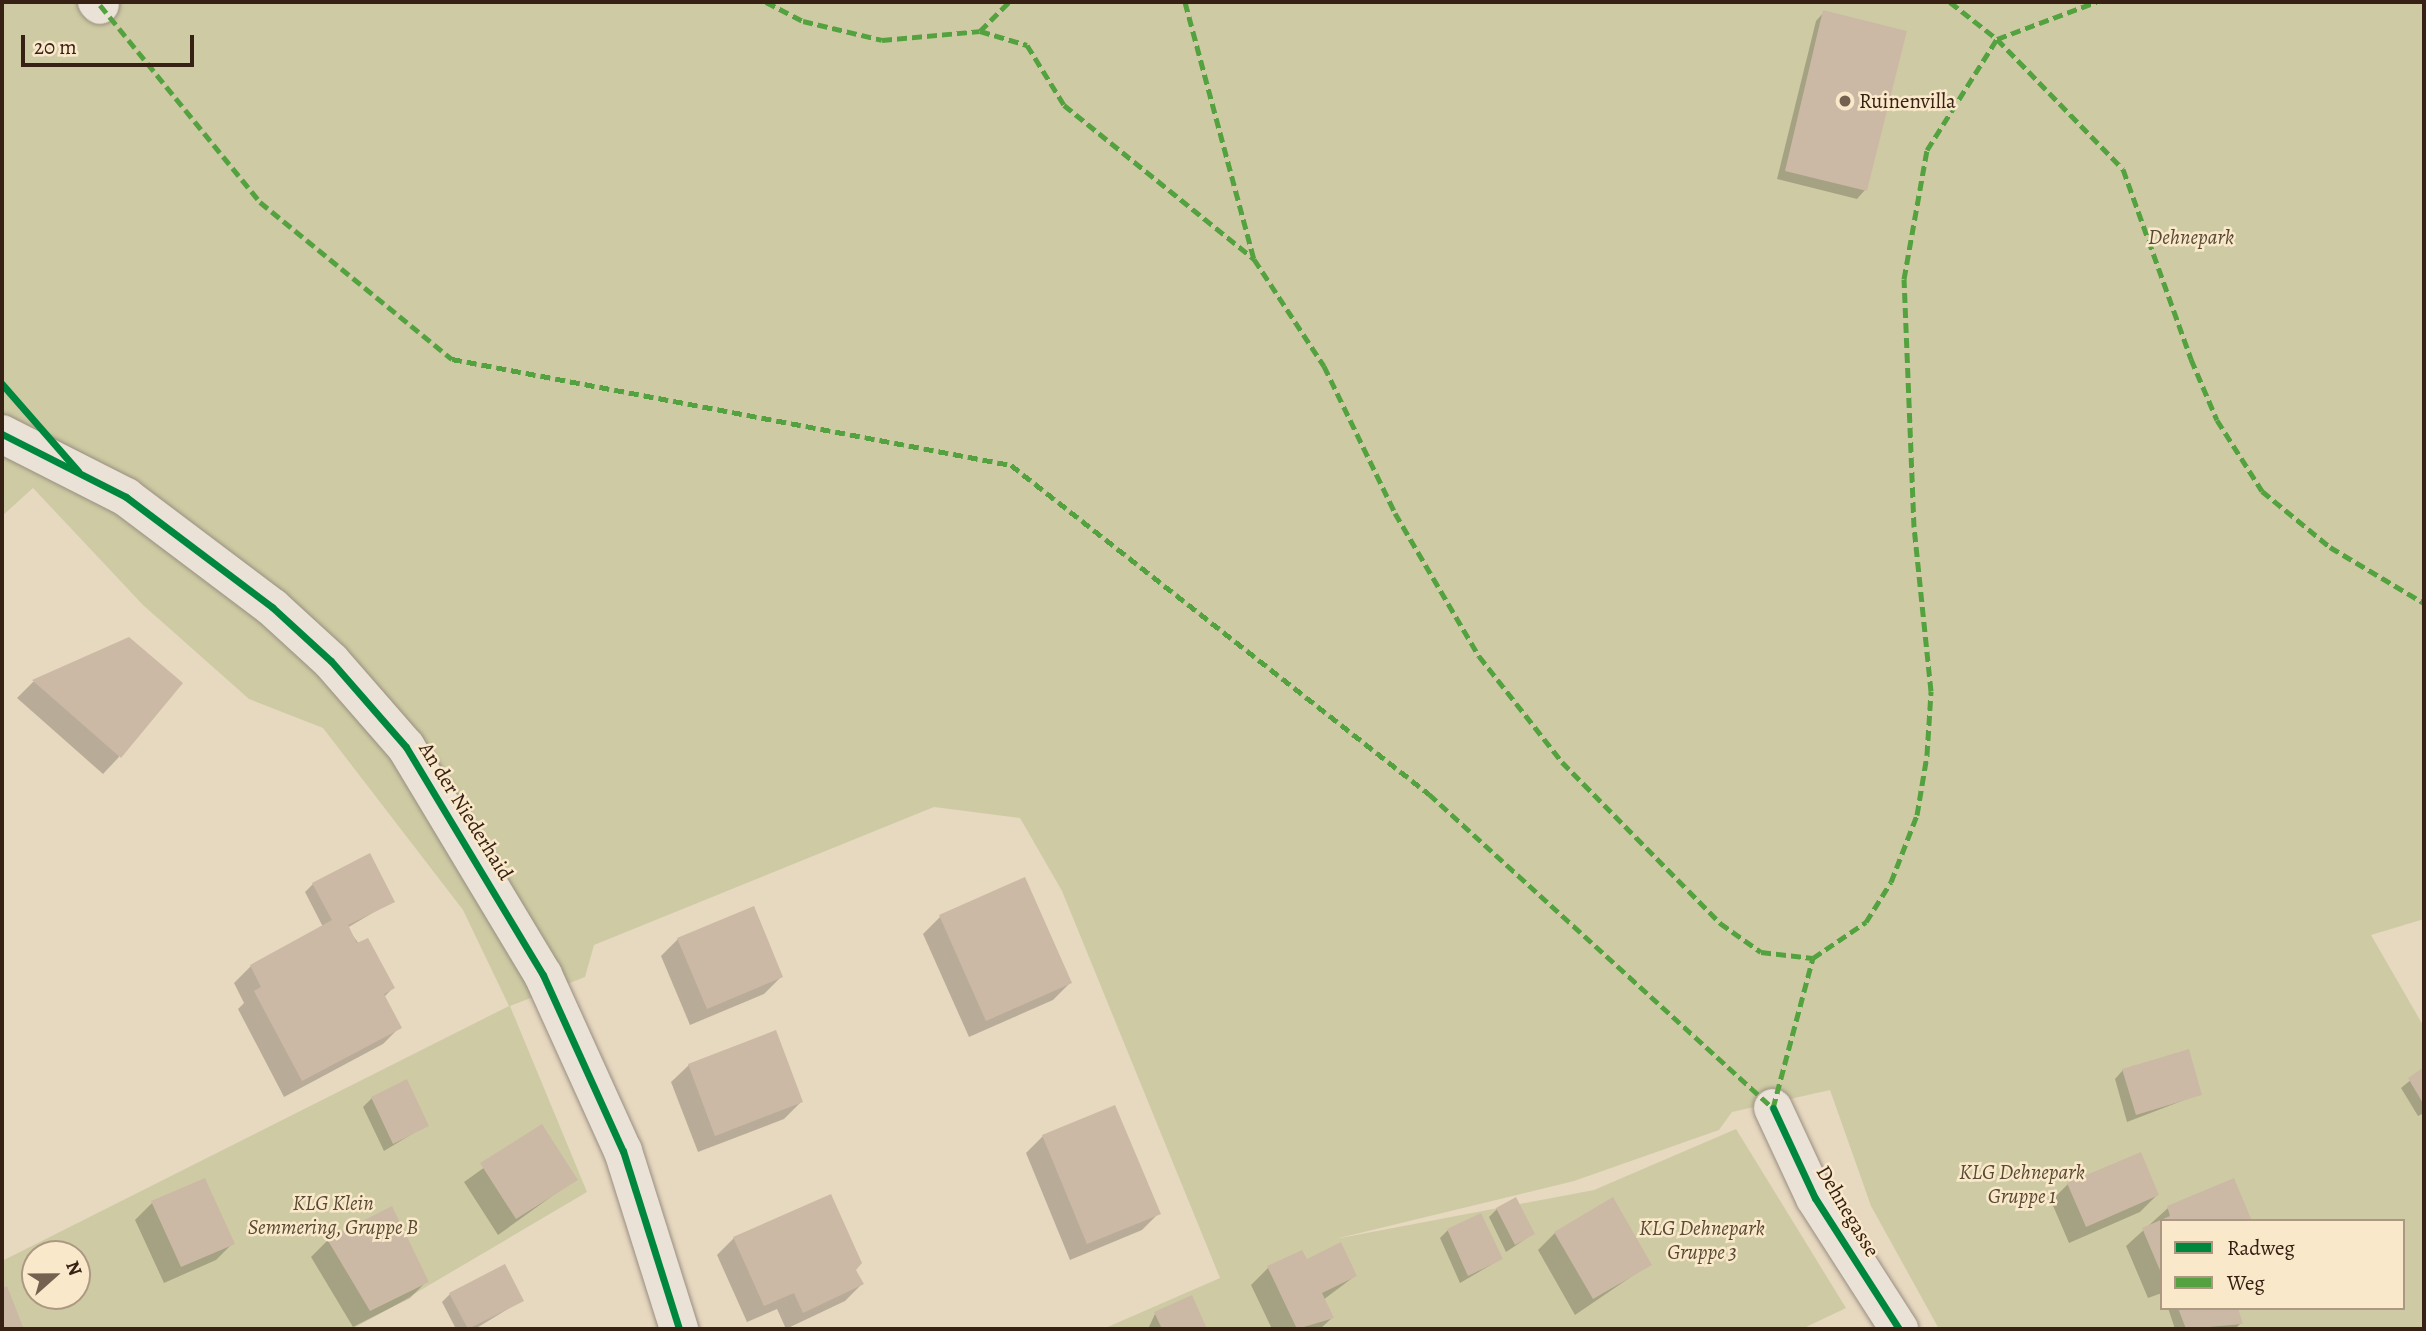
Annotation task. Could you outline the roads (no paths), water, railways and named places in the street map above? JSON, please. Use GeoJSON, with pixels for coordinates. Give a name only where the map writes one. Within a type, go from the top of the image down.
{"type":"FeatureCollection","features":[{"type":"Feature","properties":{"kind":"street","name":"An der Niederhaid"},"geometry":{"type":"LineString","coordinates":[[2,434],[126,498],[272,607],[331,661],[406,747],[543,975],[623,1151],[679,1329]]}},
{"type":"Feature","properties":{"kind":"street","name":"Dehnegasse"},"geometry":{"type":"LineString","coordinates":[[1773,1108],[1815,1198],[1899,1329]]}},
{"type":"Feature","properties":{"kind":"place","name":"Ruinenvilla"},"geometry":{"type":"Point","coordinates":[1845,101]}},
{"type":"Feature","properties":{"kind":"park label","name":"Dehnepark"},"geometry":{"type":"Point","coordinates":[2191,237]}},
{"type":"Feature","properties":{"kind":"park label","name":"KLG Dehnepark Gruppe 1"},"geometry":{"type":"Point","coordinates":[2022,1184]}},
{"type":"Feature","properties":{"kind":"park label","name":"KLG Klein Semmering, Gruppe B"},"geometry":{"type":"Point","coordinates":[333,1215]}},
{"type":"Feature","properties":{"kind":"park label","name":"KLG Dehnepark Gruppe 3"},"geometry":{"type":"Point","coordinates":[1702,1240]}}]}
